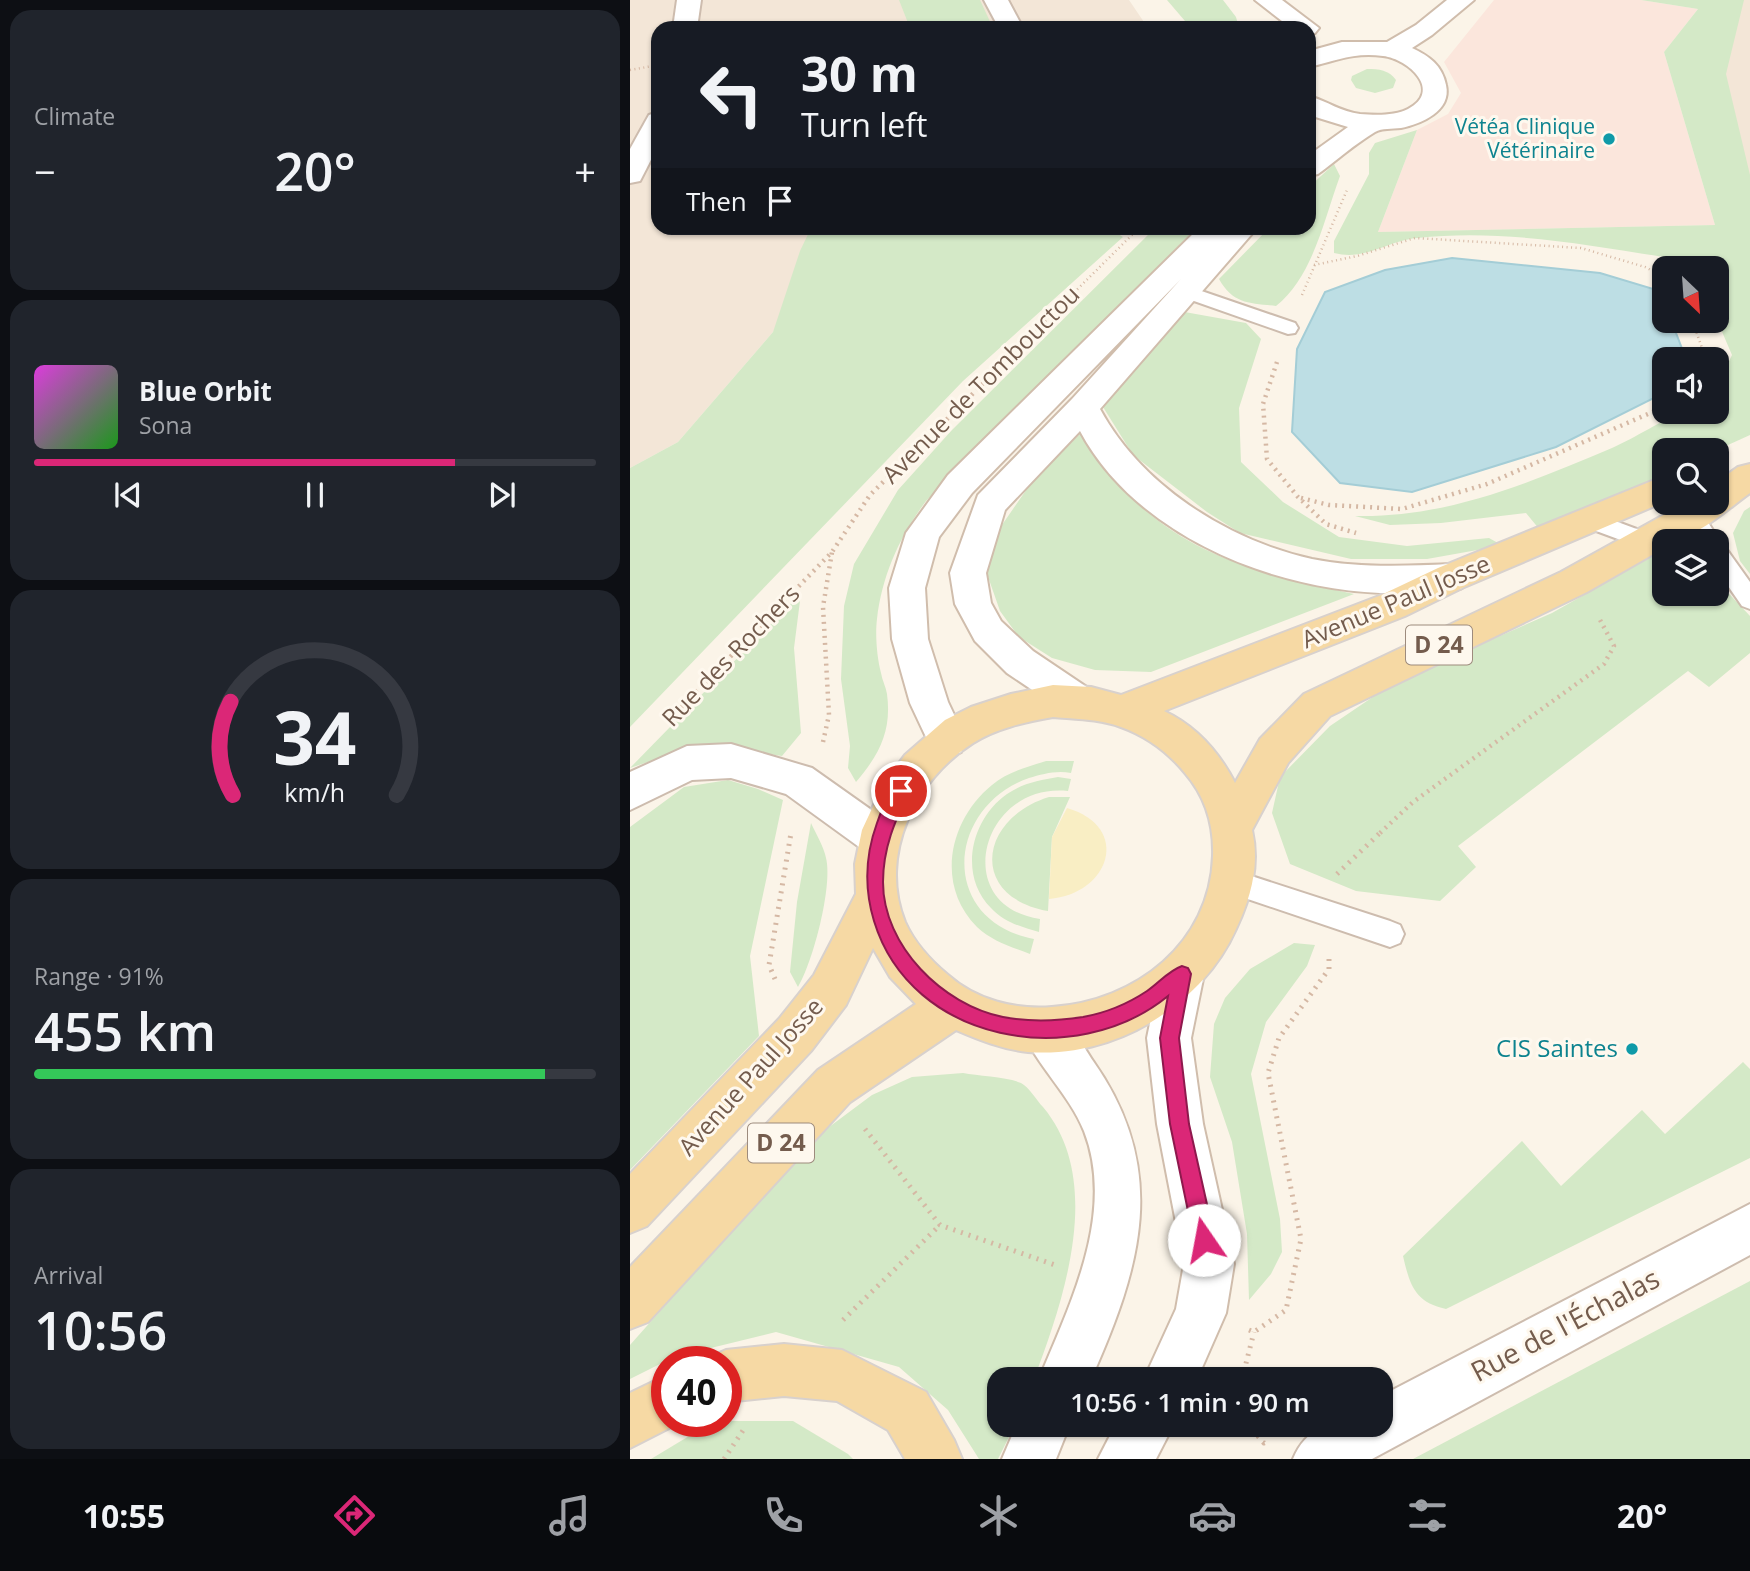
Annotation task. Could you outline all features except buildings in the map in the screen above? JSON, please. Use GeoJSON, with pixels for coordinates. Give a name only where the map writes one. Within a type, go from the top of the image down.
{"type":"FeatureCollection","features":[{"type":"Feature","properties":{"kind":"main road"},"geometry":{"type":"LineString","coordinates":[[686,21],[689,0]]}},
{"type":"Feature","properties":{"kind":"main road"},"geometry":{"type":"LineString","coordinates":[[996,0],[1007,21]]}},
{"type":"Feature","properties":{"kind":"main road"},"geometry":{"type":"LineString","coordinates":[[1266,0],[1276,21]]}},
{"type":"Feature","properties":{"kind":"main road"},"geometry":{"type":"LineString","coordinates":[[1266,0],[1296,21]]}},
{"type":"Feature","properties":{"kind":"main road"},"geometry":{"type":"LineString","coordinates":[[1391,50],[1424,30],[1462,0]]}},
{"type":"Feature","properties":{"kind":"main road"},"geometry":{"type":"LineString","coordinates":[[1428,68],[1468,0]]}},
{"type":"Feature","properties":{"kind":"main road"},"geometry":{"type":"LineString","coordinates":[[1316,32],[1350,46]]}},
{"type":"Feature","properties":{"kind":"main road"},"geometry":{"type":"LineString","coordinates":[[1316,56],[1329,50],[1350,46],[1391,50],[1414,58],[1428,68],[1436,93],[1429,105],[1415,115],[1396,121],[1369,124],[1328,116],[1316,111]]}},
{"type":"Feature","properties":{"kind":"main road"},"geometry":{"type":"LineString","coordinates":[[1316,163],[1369,124]]}},
{"type":"Feature","properties":{"kind":"main road"},"geometry":{"type":"LineString","coordinates":[[630,175],[651,134]]}},
{"type":"Feature","properties":{"kind":"main road"},"geometry":{"type":"LineString","coordinates":[[947,740],[929,703],[910,639],[907,588],[923,533],[960,484],[1208,235]]}},
{"type":"Feature","properties":{"kind":"main road"},"geometry":{"type":"LineString","coordinates":[[1078,701],[1020,662],[988,631],[973,604],[968,573],[990,504],[1083,407],[1236,235]]}},
{"type":"Feature","properties":{"kind":"main road"},"geometry":{"type":"LineString","coordinates":[[1083,407],[1089,423],[1120,467],[1157,499],[1217,539],[1282,564],[1346,578],[1450,578]]}},
{"type":"Feature","properties":{"kind":"main road"},"geometry":{"type":"LineString","coordinates":[[1729,464],[1750,456]]}},
{"type":"Feature","properties":{"kind":"main road","name":"D 24"},"geometry":{"type":"LineString","coordinates":[[1729,495],[1750,476]]}},
{"type":"Feature","properties":{"kind":"main road","name":"Avenue Paul Josse"},"geometry":{"type":"LineString","coordinates":[[1124,709],[1392,606],[1450,578],[1652,493]]}},
{"type":"Feature","properties":{"kind":"main road","name":"D 24"},"geometry":{"type":"LineString","coordinates":[[1682,529],[1707,515]]}},
{"type":"Feature","properties":{"kind":"main road","name":"D 24"},"geometry":{"type":"LineString","coordinates":[[1233,826],[1274,751],[1317,705],[1652,546]]}},
{"type":"Feature","properties":{"kind":"main road"},"geometry":{"type":"LineString","coordinates":[[1078,701],[1124,709],[1164,728],[1204,764],[1222,794],[1233,826],[1233,882],[1218,926],[1205,948],[1182,974],[1153,998],[1119,1015],[1086,1026],[1044,1030],[1001,1026],[953,1007],[910,972],[889,939],[876,898],[874,882],[880,839],[891,806],[910,776],[947,740],[983,719],[1022,706],[1078,701]]}},
{"type":"Feature","properties":{"kind":"main road","name":"Rue des Rochers"},"geometry":{"type":"LineString","coordinates":[[630,792],[687,763],[732,761],[798,780],[880,839]]}},
{"type":"Feature","properties":{"kind":"main road","name":"Avenue Paul Josse"},"geometry":{"type":"LineString","coordinates":[[630,1209],[795,1035],[830,989],[876,898]]}},
{"type":"Feature","properties":{"kind":"main road"},"geometry":{"type":"LineString","coordinates":[[1176,1367],[1201,1313],[1209,1264],[1180,1124],[1169,1038],[1182,974]]}},
{"type":"Feature","properties":{"kind":"main road","name":"D 24"},"geometry":{"type":"LineString","coordinates":[[630,1304],[834,1086],[907,1035],[953,1007]]}},
{"type":"Feature","properties":{"kind":"main road"},"geometry":{"type":"LineString","coordinates":[[1044,1030],[1106,1128],[1115,1163],[1115,1237],[1104,1282],[1070,1367]]}},
{"type":"Feature","properties":{"kind":"main road","name":"Rue de l'Échalas"},"geometry":{"type":"LineString","coordinates":[[1393,1417],[1750,1228]]}},
{"type":"Feature","properties":{"kind":"main road"},"geometry":{"type":"LineString","coordinates":[[742,1374],[784,1370],[842,1376],[907,1411],[935,1459]]}},
{"type":"Feature","properties":{"kind":"main road"},"geometry":{"type":"LineString","coordinates":[[630,1422],[651,1410]]}},
{"type":"Feature","properties":{"kind":"main road"},"geometry":{"type":"LineString","coordinates":[[1028,1459],[1038,1437]]}},
{"type":"Feature","properties":{"kind":"main road"},"geometry":{"type":"LineString","coordinates":[[1125,1459],[1139,1437]]}},
{"type":"Feature","properties":{"kind":"main road","name":"Rue de l'Échalas"},"geometry":{"type":"LineString","coordinates":[[1321,1459],[1359,1437]]}},
{"type":"Feature","properties":{"kind":"lane"},"geometry":{"type":"LineString","coordinates":[[1184,291],[1288,328]]}},
{"type":"Feature","properties":{"kind":"lane"},"geometry":{"type":"LineString","coordinates":[[1588,519],[1652,544]]}},
{"type":"Feature","properties":{"kind":"lane"},"geometry":{"type":"LineString","coordinates":[[1729,572],[1750,600]]}},
{"type":"Feature","properties":{"kind":"lane"},"geometry":{"type":"LineString","coordinates":[[1233,882],[1390,934]]}},
{"type":"Feature","properties":{"kind":"path"},"geometry":{"type":"LineString","coordinates":[[630,70],[651,66]]}},
{"type":"Feature","properties":{"kind":"path","name":"Avenue de Tombouctou"},"geometry":{"type":"LineString","coordinates":[[832,552],[870,495],[1132,235]]}},
{"type":"Feature","properties":{"kind":"path"},"geometry":{"type":"LineString","coordinates":[[1313,265],[1357,256],[1415,238],[1581,248],[1652,271]]}},
{"type":"Feature","properties":{"kind":"path"},"geometry":{"type":"LineString","coordinates":[[1297,497],[1329,505],[1402,509],[1487,484],[1652,412]]}},
{"type":"Feature","properties":{"kind":"path","name":"Rue des Rochers"},"geometry":{"type":"LineString","coordinates":[[659,730],[832,552]]}},
{"type":"Feature","properties":{"kind":"path"},"geometry":{"type":"LineString","coordinates":[[1245,1367],[1254,1332]]}},
{"type":"Feature","properties":{"kind":"shaded area"},"geometry":{"type":"Polygon","coordinates":[[[630,0],[1129,0],[1143,21],[651,21],[651,235],[822,235],[773,332],[678,442],[630,468],[630,0]]]}},
{"type":"Feature","properties":{"kind":"shaded area"},"geometry":{"type":"Polygon","coordinates":[[[1494,0],[1641,0],[1698,9],[1664,52],[1715,225],[1378,232],[1417,130],[1448,114],[1461,93],[1444,62],[1494,0]]]}},
{"type":"Feature","properties":{"kind":"shaded area"},"geometry":{"type":"Polygon","coordinates":[[[1732,0],[1750,0],[1750,179],[1710,40],[1732,0]]]}},
{"type":"Feature","properties":{"kind":"green space"},"geometry":{"type":"Polygon","coordinates":[[[899,0],[980,0],[990,21],[907,21],[899,0]]]}},
{"type":"Feature","properties":{"kind":"green space"},"geometry":{"type":"Polygon","coordinates":[[[1167,0],[1223,0],[1237,21],[1185,21],[1167,0]]]}},
{"type":"Feature","properties":{"kind":"green space"},"geometry":{"type":"Polygon","coordinates":[[[1641,0],[1744,0],[1726,74],[1750,175],[1750,435],[1729,445],[1729,438],[1652,438],[1652,479],[1540,530],[1526,513],[1441,523],[1390,525],[1355,516],[1422,511],[1487,496],[1612,448],[1658,424],[1729,424],[1729,361],[1732,355],[1723,333],[1729,333],[1729,256],[1658,256],[1541,239],[1479,235],[1417,238],[1366,253],[1334,253],[1334,241],[1369,174],[1369,153],[1375,143],[1417,130],[1378,232],[1715,225],[1664,52],[1698,9],[1641,0]]]}},
{"type":"Feature","properties":{"kind":"green space"},"geometry":{"type":"Polygon","coordinates":[[[1367,69],[1390,74],[1396,80],[1393,88],[1375,93],[1356,88],[1351,80],[1352,76],[1367,69]]]}},
{"type":"Feature","properties":{"kind":"green space"},"geometry":{"type":"Polygon","coordinates":[[[1334,164],[1340,176],[1316,246],[1299,280],[1276,306],[1250,303],[1236,298],[1219,279],[1262,235],[1316,235],[1316,181],[1334,164]]]}},
{"type":"Feature","properties":{"kind":"green space"},"geometry":{"type":"Polygon","coordinates":[[[808,235],[1123,237],[963,381],[630,727],[630,468],[678,442],[773,332],[808,235]]]}},
{"type":"Feature","properties":{"kind":"green space"},"geometry":{"type":"Polygon","coordinates":[[[1148,235],[1189,235],[926,501],[908,528],[883,587],[876,625],[878,660],[887,694],[888,720],[877,752],[856,782],[848,768],[850,746],[841,679],[844,606],[854,564],[898,490],[951,431],[1148,235]]]}},
{"type":"Feature","properties":{"kind":"green space"},"geometry":{"type":"Polygon","coordinates":[[[1179,311],[1246,323],[1261,339],[1239,408],[1241,462],[1283,502],[1339,537],[1407,546],[1489,538],[1498,543],[1483,549],[1427,559],[1351,559],[1240,533],[1207,512],[1133,455],[1103,407],[1108,391],[1179,311]]]}},
{"type":"Feature","properties":{"kind":"green space"},"geometry":{"type":"Polygon","coordinates":[[[1085,429],[1115,480],[1167,527],[1224,558],[1286,578],[1354,594],[1151,672],[1095,670],[1052,658],[1019,637],[1000,611],[986,571],[995,535],[1031,483],[1085,429]]]}},
{"type":"Feature","properties":{"kind":"green space"},"geometry":{"type":"Polygon","coordinates":[[[1750,507],[1750,574],[1740,561],[1733,533],[1744,511],[1750,507]]]}},
{"type":"Feature","properties":{"kind":"green space"},"geometry":{"type":"Polygon","coordinates":[[[1652,557],[1652,606],[1729,606],[1729,594],[1750,616],[1750,653],[1709,687],[1688,671],[1458,846],[1476,867],[1440,901],[1356,891],[1290,864],[1272,813],[1280,777],[1330,726],[1395,682],[1552,613],[1652,557]]]}},
{"type":"Feature","properties":{"kind":"green space"},"geometry":{"type":"Polygon","coordinates":[[[801,593],[794,648],[801,733],[782,756],[735,749],[681,751],[630,768],[801,593]]]}},
{"type":"Feature","properties":{"kind":"green space"},"geometry":{"type":"Polygon","coordinates":[[[1046,761],[1074,761],[1071,773],[1055,772],[1029,778],[1001,793],[981,813],[969,837],[964,863],[969,888],[981,910],[1003,928],[1034,939],[1030,954],[989,936],[977,927],[964,910],[952,873],[953,853],[957,834],[977,799],[1004,777],[1046,761]]]}},
{"type":"Feature","properties":{"kind":"green space"},"geometry":{"type":"Polygon","coordinates":[[[1058,777],[1071,779],[1068,791],[1038,793],[1014,805],[997,824],[987,847],[986,870],[994,892],[1012,909],[1040,919],[1039,932],[1007,920],[991,908],[981,895],[975,880],[973,848],[977,832],[985,818],[1007,794],[1025,785],[1058,777]]]}},
{"type":"Feature","properties":{"kind":"green space"},"geometry":{"type":"Polygon","coordinates":[[[728,780],[783,800],[750,956],[759,1036],[630,1170],[630,827],[684,787],[728,780]]]}},
{"type":"Feature","properties":{"kind":"green space"},"geometry":{"type":"Polygon","coordinates":[[[1049,797],[1070,797],[1052,837],[1048,911],[1022,903],[1005,890],[995,875],[992,857],[997,839],[1008,822],[1025,808],[1049,797]]]}},
{"type":"Feature","properties":{"kind":"green space"},"geometry":{"type":"Polygon","coordinates":[[[811,823],[825,854],[827,886],[815,943],[798,987],[790,972],[797,902],[811,823]]]}},
{"type":"Feature","properties":{"kind":"green space"},"geometry":{"type":"Polygon","coordinates":[[[1294,943],[1315,945],[1307,966],[1266,1022],[1251,1074],[1280,1219],[1282,1252],[1271,1274],[1249,1300],[1247,1234],[1232,1142],[1210,1077],[1214,1024],[1225,998],[1250,969],[1294,943]]]}},
{"type":"Feature","properties":{"kind":"green space"},"geometry":{"type":"Polygon","coordinates":[[[1743,1062],[1750,1069],[1750,1158],[1446,1309],[1427,1302],[1416,1291],[1408,1276],[1403,1256],[1522,1141],[1561,1186],[1642,1110],[1665,1134],[1743,1062]]]}},
{"type":"Feature","properties":{"kind":"green space"},"geometry":{"type":"Polygon","coordinates":[[[963,1073],[1001,1078],[1024,1085],[1043,1107],[1062,1137],[1072,1169],[1075,1204],[1073,1241],[1057,1313],[1038,1367],[987,1367],[987,1437],[1009,1437],[998,1459],[979,1459],[948,1410],[899,1367],[776,1332],[719,1346],[651,1346],[651,1368],[630,1379],[630,1345],[813,1139],[872,1095],[912,1077],[963,1073]]]}},
{"type":"Feature","properties":{"kind":"green space"},"geometry":{"type":"Polygon","coordinates":[[[1750,1281],[1750,1459],[1413,1459],[1750,1281]]]}},
{"type":"Feature","properties":{"kind":"green space"},"geometry":{"type":"Polygon","coordinates":[[[742,1421],[793,1421],[853,1459],[651,1459],[687,1437],[742,1437],[742,1421]]]}},
{"type":"Feature","properties":{"kind":"sand"},"geometry":{"type":"Polygon","coordinates":[[[1067,808],[1087,817],[1100,830],[1106,844],[1105,859],[1099,873],[1087,885],[1070,894],[1049,899],[1052,837],[1067,808]]]}},
{"type":"Feature","properties":{"kind":"water"},"geometry":{"type":"Polygon","coordinates":[[[1452,258],[1600,273],[1652,289],[1652,333],[1676,333],[1681,347],[1652,347],[1652,399],[1556,447],[1412,492],[1340,483],[1292,432],[1297,349],[1325,292],[1385,270],[1452,258]]]}},
{"type":"Feature","properties":{"kind":"place","name":"Vétéa Clinique Vétérinaire"},"geometry":{"type":"Point","coordinates":[1609,139]}},
{"type":"Feature","properties":{"kind":"place","name":"CIS Saintes"},"geometry":{"type":"Point","coordinates":[1632,1049]}},
{"type":"Feature","properties":{"kind":"route"},"geometry":{"type":"LineString","coordinates":[[901,791],[891,806],[880,839],[874,882],[876,898],[889,939],[910,972],[953,1007],[1001,1026],[1044,1030],[1086,1026],[1119,1015],[1153,998],[1182,974],[1169,1038],[1180,1124],[1204,1240]]}}]}
